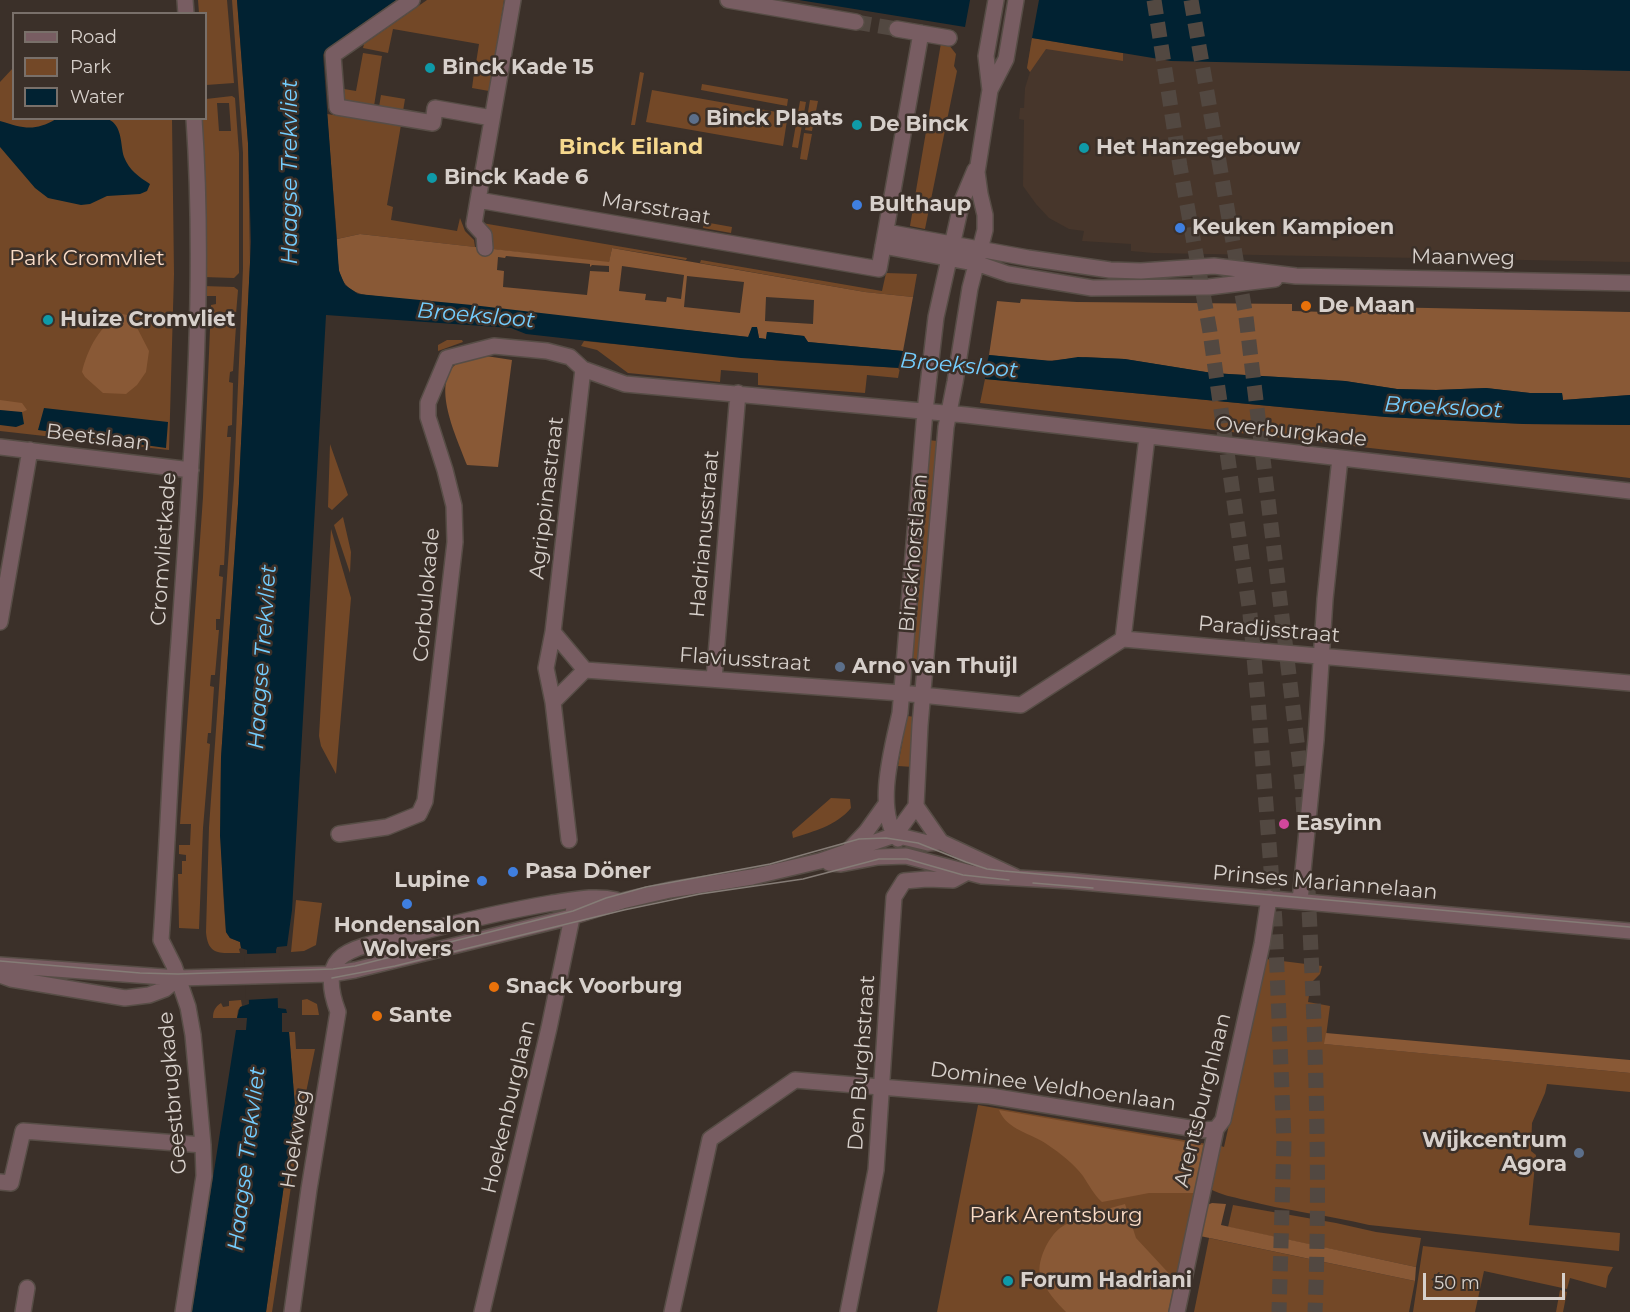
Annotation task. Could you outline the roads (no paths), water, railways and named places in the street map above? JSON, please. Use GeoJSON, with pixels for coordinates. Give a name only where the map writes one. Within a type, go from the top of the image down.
{"type":"FeatureCollection","features":[{"type":"Feature","properties":{"kind":"street"},"geometry":{"type":"LineString","coordinates":[[412,0],[333,55],[337,107],[432,123],[435,108],[492,118]]}},
{"type":"Feature","properties":{"kind":"street"},"geometry":{"type":"LineString","coordinates":[[485,248],[484,236],[474,224],[482,201],[492,118],[513,0]]}},
{"type":"Feature","properties":{"kind":"street"},"geometry":{"type":"LineString","coordinates":[[728,0],[856,22]]}},
{"type":"Feature","properties":{"kind":"street","name":"Binckhorstlaan"},"geometry":{"type":"LineString","coordinates":[[916,806],[923,696],[948,413],[970,288],[979,257],[985,219],[978,186],[978,161],[990,90],[986,56],[996,0]]}},
{"type":"Feature","properties":{"kind":"street","name":"Binckhorstlaan"},"geometry":{"type":"LineString","coordinates":[[990,90],[1006,59],[1016,0]]}},
{"type":"Feature","properties":{"kind":"street"},"geometry":{"type":"LineString","coordinates":[[897,28],[920,39],[949,38]]}},
{"type":"Feature","properties":{"kind":"street"},"geometry":{"type":"LineString","coordinates":[[920,39],[884,239],[979,257]]}},
{"type":"Feature","properties":{"kind":"street","name":"Cromvlietkade"},"geometry":{"type":"LineString","coordinates":[[178,978],[161,940],[172,734],[191,470],[196,355],[194,120]]}},
{"type":"Feature","properties":{"kind":"street","name":"Binckhorstlaan"},"geometry":{"type":"LineString","coordinates":[[921,860],[895,835],[886,804],[890,763],[902,693],[925,411],[936,317],[962,201],[978,161]]}},
{"type":"Feature","properties":{"kind":"street","name":"Marsstraat"},"geometry":{"type":"LineString","coordinates":[[482,201],[879,268],[884,239]]}},
{"type":"Feature","properties":{"kind":"street","name":"Maanweg"},"geometry":{"type":"LineString","coordinates":[[979,257],[1008,274],[1101,288],[1209,287],[1296,276]]}},
{"type":"Feature","properties":{"kind":"street","name":"Maanweg"},"geometry":{"type":"LineString","coordinates":[[979,257],[1110,270],[1141,271],[1205,265],[1296,276],[1630,283]]}},
{"type":"Feature","properties":{"kind":"street","name":"Corbulokade"},"geometry":{"type":"LineString","coordinates":[[339,834],[387,828],[419,814],[425,801],[455,542],[454,506],[428,417],[428,403],[447,358],[494,346],[523,348],[570,357],[583,369],[625,384],[925,411]]}},
{"type":"Feature","properties":{"kind":"street","name":"Agrippinastraat"},"geometry":{"type":"LineString","coordinates":[[569,840],[553,702],[546,668],[553,632],[583,369]]}},
{"type":"Feature","properties":{"kind":"street","name":"Hadrianusstraat"},"geometry":{"type":"LineString","coordinates":[[714,679],[738,393]]}},
{"type":"Feature","properties":{"kind":"street"},"geometry":{"type":"LineString","coordinates":[[925,411],[948,413]]}},
{"type":"Feature","properties":{"kind":"street","name":"Overburgkade"},"geometry":{"type":"LineString","coordinates":[[948,413],[1630,491]]}},
{"type":"Feature","properties":{"kind":"street"},"geometry":{"type":"LineString","coordinates":[[902,693],[1021,705],[1123,639],[1147,437]]}},
{"type":"Feature","properties":{"kind":"street","name":"Beetslaan"},"geometry":{"type":"LineString","coordinates":[[0,447],[191,470]]}},
{"type":"Feature","properties":{"kind":"street"},"geometry":{"type":"LineString","coordinates":[[0,622],[30,450]]}},
{"type":"Feature","properties":{"kind":"street"},"geometry":{"type":"LineString","coordinates":[[1300,901],[1323,655],[1325,598],[1340,458]]}},
{"type":"Feature","properties":{"kind":"street"},"geometry":{"type":"LineString","coordinates":[[553,632],[585,670],[553,702]]}},
{"type":"Feature","properties":{"kind":"street","name":"Paradijsstraat"},"geometry":{"type":"LineString","coordinates":[[1123,639],[1630,683]]}},
{"type":"Feature","properties":{"kind":"street","name":"Flaviusstraat"},"geometry":{"type":"LineString","coordinates":[[585,670],[902,693]]}},
{"type":"Feature","properties":{"kind":"street"},"geometry":{"type":"LineString","coordinates":[[847,852],[866,832],[886,804]]}},
{"type":"Feature","properties":{"kind":"street"},"geometry":{"type":"LineString","coordinates":[[895,835],[916,806],[941,843]]}},
{"type":"Feature","properties":{"kind":"street","name":"Prinses Mariannelaan"},"geometry":{"type":"LineString","coordinates":[[331,974],[341,957],[373,944],[498,912],[573,909],[752,877],[820,861],[895,835],[928,843],[941,843],[1016,877]]}},
{"type":"Feature","properties":{"kind":"street","name":"Prinses Mariannelaan"},"geometry":{"type":"LineString","coordinates":[[820,861],[841,864],[891,856],[921,860],[966,873],[996,877],[1269,898],[1630,931]]}},
{"type":"Feature","properties":{"kind":"street","name":"Den Burghstraat"},"geometry":{"type":"LineString","coordinates":[[848,1312],[876,1170],[894,897],[904,881],[953,880],[966,873]]}},
{"type":"Feature","properties":{"kind":"street","name":"Arentsburghlaan"},"geometry":{"type":"LineString","coordinates":[[1177,1312],[1216,1129],[1222,1120],[1262,944],[1269,898]]}},
{"type":"Feature","properties":{"kind":"street","name":"Prinses Mariannelaan"},"geometry":{"type":"LineString","coordinates":[[0,965],[178,978],[331,974],[355,970],[573,909]]}},
{"type":"Feature","properties":{"kind":"street","name":"Hoekenburglaan"},"geometry":{"type":"LineString","coordinates":[[482,1312],[549,1028],[573,909]]}},
{"type":"Feature","properties":{"kind":"street","name":"Hoekweg"},"geometry":{"type":"LineString","coordinates":[[292,1312],[338,1012],[331,974]]}},
{"type":"Feature","properties":{"kind":"street"},"geometry":{"type":"LineString","coordinates":[[0,975],[11,979],[125,998],[149,995],[165,989],[178,978]]}},
{"type":"Feature","properties":{"kind":"street","name":"Geestbrugkade"},"geometry":{"type":"LineString","coordinates":[[178,978],[194,1035],[204,1176],[183,1312]]}},
{"type":"Feature","properties":{"kind":"street","name":"Dominee Veldhoenlaan"},"geometry":{"type":"LineString","coordinates":[[672,1312],[710,1139],[795,1080],[990,1096],[1202,1130],[1216,1129]]}},
{"type":"Feature","properties":{"kind":"street"},"geometry":{"type":"LineString","coordinates":[[0,1182],[11,1183],[23,1131],[203,1144]]}},
{"type":"Feature","properties":{"kind":"street"},"geometry":{"type":"LineString","coordinates":[[23,1312],[27,1288]]}},
{"type":"Feature","properties":{"kind":"water"},"geometry":{"type":"Polygon","coordinates":[[[237,0],[396,0],[325,50],[323,55],[339,271],[345,285],[358,294],[748,337],[752,327],[757,327],[759,338],[766,339],[767,332],[804,336],[808,342],[903,351],[902,357],[987,363],[989,355],[1052,361],[1078,357],[1125,359],[1212,373],[1345,381],[1397,389],[1486,388],[1530,393],[1562,393],[1563,400],[1630,395],[1630,425],[1524,424],[1386,417],[985,379],[986,371],[741,358],[526,334],[511,328],[326,315],[292,910],[287,946],[277,947],[276,950],[278,1008],[286,1009],[287,1013],[282,1013],[282,1032],[289,1032],[295,1107],[266,1312],[192,1312],[236,1030],[246,1030],[247,1018],[237,1018],[240,1007],[249,1004],[247,950],[241,948],[240,942],[230,938],[226,932],[220,836],[221,758],[238,504],[251,242],[248,143],[237,0]]]}},
{"type":"Feature","properties":{"kind":"water"},"geometry":{"type":"Polygon","coordinates":[[[799,0],[970,0],[965,27],[799,0]]]}},
{"type":"Feature","properties":{"kind":"water"},"geometry":{"type":"Polygon","coordinates":[[[1039,0],[1630,0],[1630,71],[1171,61],[1032,38],[1039,0]]]}},
{"type":"Feature","properties":{"kind":"water"},"geometry":{"type":"Polygon","coordinates":[[[54,120],[110,120],[113,122],[119,131],[126,162],[135,173],[150,184],[147,191],[140,194],[107,196],[90,204],[81,205],[48,198],[35,188],[0,147],[0,121],[28,128],[54,120]]]}},
{"type":"Feature","properties":{"kind":"water"},"geometry":{"type":"Polygon","coordinates":[[[44,408],[168,422],[166,448],[38,430],[44,408]]]}},
{"type":"Feature","properties":{"kind":"water"},"geometry":{"type":"Polygon","coordinates":[[[0,410],[22,412],[24,424],[16,427],[0,425],[0,410]]]}},
{"type":"Feature","properties":{"kind":"tunnel"},"geometry":{"type":"LineString","coordinates":[[1154,0],[1180,166],[1210,332],[1250,614],[1275,921],[1284,1141],[1279,1312]]}},
{"type":"Feature","properties":{"kind":"tunnel"},"geometry":{"type":"LineString","coordinates":[[1191,0],[1246,317],[1302,783],[1304,817]]}},
{"type":"Feature","properties":{"kind":"tunnel"},"geometry":{"type":"LineString","coordinates":[[856,22],[897,29]]}},
{"type":"Feature","properties":{"kind":"tunnel"},"geometry":{"type":"LineString","coordinates":[[1308,889],[1317,1153],[1315,1312]]}},
{"type":"Feature","properties":{"kind":"tram line"},"geometry":{"type":"LineString","coordinates":[[0,961],[178,974],[333,969],[355,966],[573,911],[606,898],[646,887],[770,864],[859,839],[886,838],[918,843],[987,869],[1630,927]]}},
{"type":"Feature","properties":{"kind":"tram line"},"geometry":{"type":"LineString","coordinates":[[332,978],[395,966],[624,910],[700,894],[803,879],[879,859],[907,859],[963,875],[1009,880]]}},
{"type":"Feature","properties":{"kind":"tram line"},"geometry":{"type":"LineString","coordinates":[[1033,883],[1093,888]]}},
{"type":"Feature","properties":{"kind":"place","name":"Binck Kade 15"},"geometry":{"type":"Point","coordinates":[430,68]}},
{"type":"Feature","properties":{"kind":"place","name":"Binck Plaats"},"geometry":{"type":"Point","coordinates":[694,119]}},
{"type":"Feature","properties":{"kind":"place","name":"De Binck"},"geometry":{"type":"Point","coordinates":[857,125]}},
{"type":"Feature","properties":{"kind":"place","name":"Het Hanzegebouw"},"geometry":{"type":"Point","coordinates":[1084,148]}},
{"type":"Feature","properties":{"kind":"place","name":"Binck Kade 6"},"geometry":{"type":"Point","coordinates":[432,178]}},
{"type":"Feature","properties":{"kind":"place","name":"Bulthaup"},"geometry":{"type":"Point","coordinates":[857,205]}},
{"type":"Feature","properties":{"kind":"place","name":"Keuken Kampioen"},"geometry":{"type":"Point","coordinates":[1180,228]}},
{"type":"Feature","properties":{"kind":"place","name":"De Maan"},"geometry":{"type":"Point","coordinates":[1306,306]}},
{"type":"Feature","properties":{"kind":"place","name":"Huize Cromvliet"},"geometry":{"type":"Point","coordinates":[48,320]}},
{"type":"Feature","properties":{"kind":"place","name":"Arno van Thuijl"},"geometry":{"type":"Point","coordinates":[840,667]}},
{"type":"Feature","properties":{"kind":"place","name":"Easyinn"},"geometry":{"type":"Point","coordinates":[1284,824]}},
{"type":"Feature","properties":{"kind":"place","name":"Pasa Döner"},"geometry":{"type":"Point","coordinates":[513,872]}},
{"type":"Feature","properties":{"kind":"place","name":"Lupine"},"geometry":{"type":"Point","coordinates":[482,881]}},
{"type":"Feature","properties":{"kind":"place","name":"Hondensalon Wolvers"},"geometry":{"type":"Point","coordinates":[407,904]}},
{"type":"Feature","properties":{"kind":"place","name":"Snack Voorburg"},"geometry":{"type":"Point","coordinates":[494,987]}},
{"type":"Feature","properties":{"kind":"place","name":"Sante"},"geometry":{"type":"Point","coordinates":[377,1016]}},
{"type":"Feature","properties":{"kind":"place","name":"Wijkcentrum Agora"},"geometry":{"type":"Point","coordinates":[1579,1153]}},
{"type":"Feature","properties":{"kind":"place","name":"Forum Hadriani"},"geometry":{"type":"Point","coordinates":[1008,1281]}},
{"type":"Feature","properties":{"kind":"district","name":"Binck Eiland"},"geometry":{"type":"Point","coordinates":[631,148]}},
{"type":"Feature","properties":{"kind":"water label","name":"Haagse Trekvliet"},"geometry":{"type":"Point","coordinates":[291,172]}},
{"type":"Feature","properties":{"kind":"water label","name":"Broeksloot"},"geometry":{"type":"Point","coordinates":[476,316]}},
{"type":"Feature","properties":{"kind":"water label","name":"Broeksloot"},"geometry":{"type":"Point","coordinates":[959,366]}},
{"type":"Feature","properties":{"kind":"water label","name":"Broeksloot"},"geometry":{"type":"Point","coordinates":[1443,408]}},
{"type":"Feature","properties":{"kind":"water label","name":"Haagse Trekvliet"},"geometry":{"type":"Point","coordinates":[263,657]}},
{"type":"Feature","properties":{"kind":"water label","name":"Haagse Trekvliet"},"geometry":{"type":"Point","coordinates":[247,1159]}},
{"type":"Feature","properties":{"kind":"park label","name":"Park Cromvliet"},"geometry":{"type":"Point","coordinates":[87,259]}},
{"type":"Feature","properties":{"kind":"park label","name":"Park Arentsburg"},"geometry":{"type":"Point","coordinates":[1056,1216]}}]}
